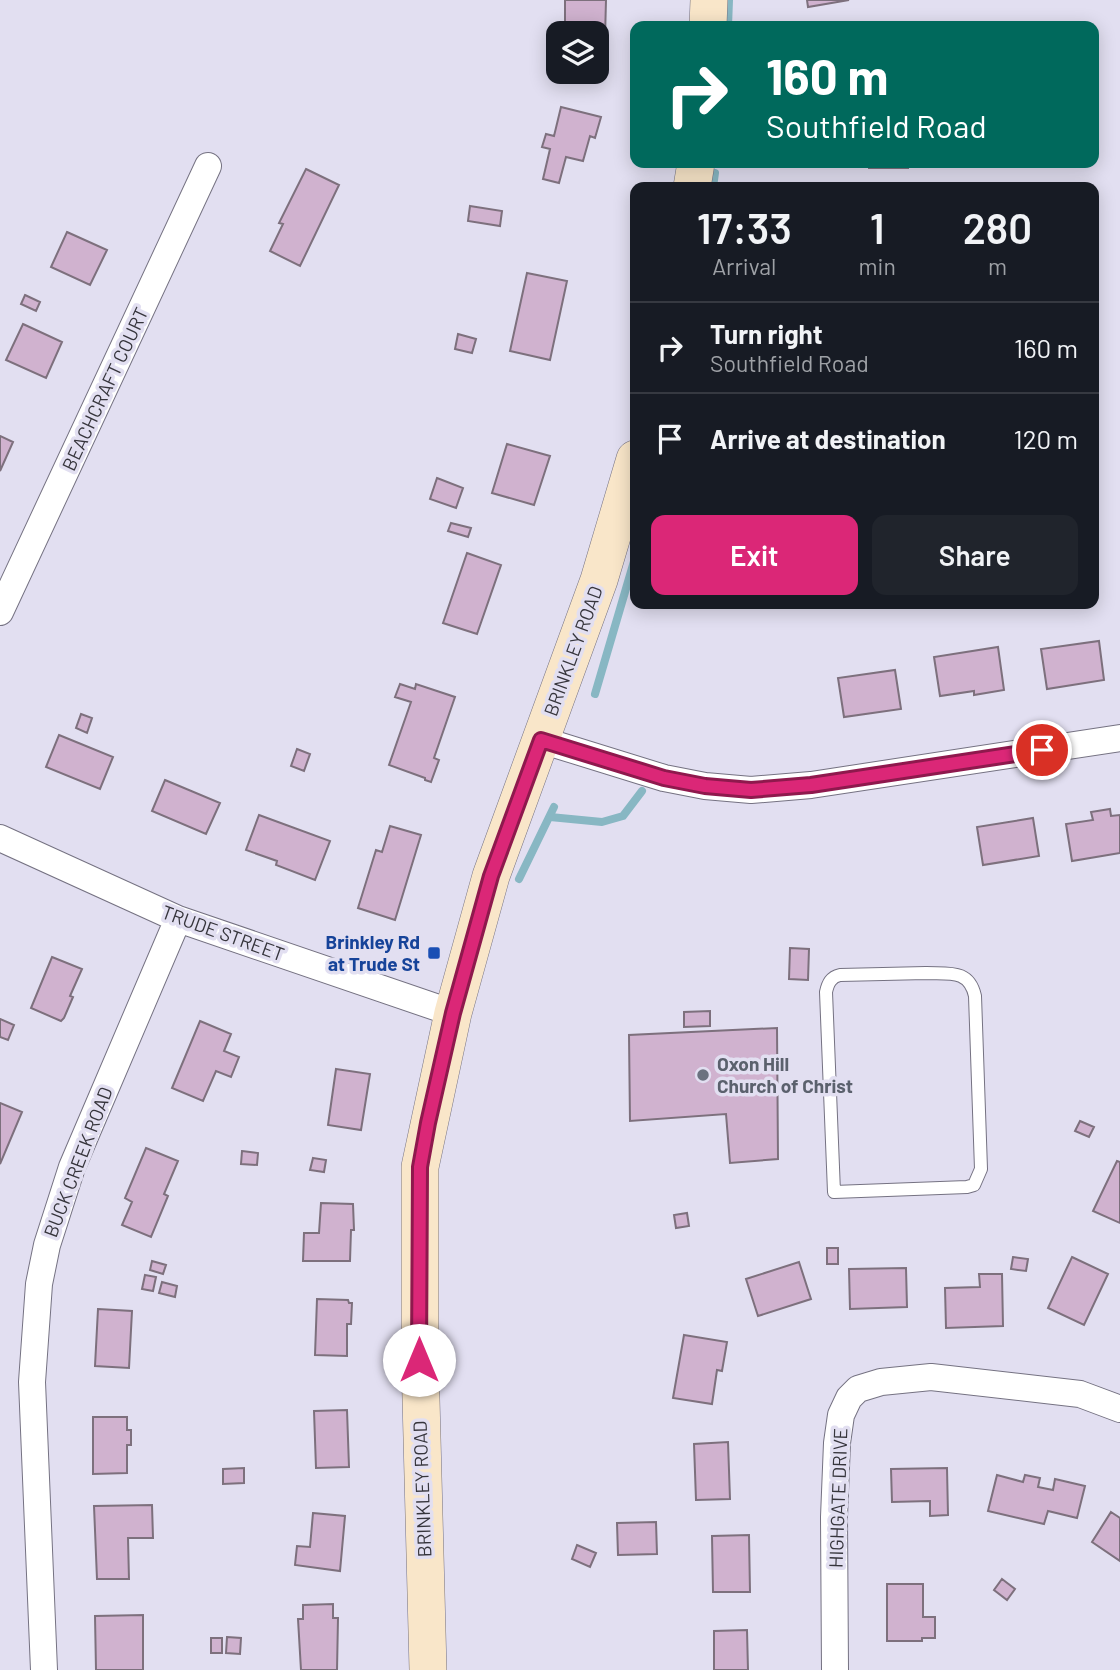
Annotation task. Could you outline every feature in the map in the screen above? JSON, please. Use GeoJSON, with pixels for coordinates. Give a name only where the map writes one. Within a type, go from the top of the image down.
{"type":"FeatureCollection","features":[{"type":"Feature","properties":{"kind":"main road"},"geometry":{"type":"LineString","coordinates":[[708,21],[709,0]]}},
{"type":"Feature","properties":{"kind":"main road","name":"BRINKLEY ROAD"},"geometry":{"type":"LineString","coordinates":[[428,1670],[419,1360],[420,1167],[453,1013],[491,876],[599,580],[630,476]]}},
{"type":"Feature","properties":{"kind":"street","name":"BEACHCRAFT COURT"},"geometry":{"type":"LineString","coordinates":[[0,612],[208,166]]}},
{"type":"Feature","properties":{"kind":"street"},"geometry":{"type":"LineString","coordinates":[[541,740],[664,778],[705,786],[751,790],[811,785],[1120,738]]}},
{"type":"Feature","properties":{"kind":"street","name":"TRUDE STREET"},"geometry":{"type":"LineString","coordinates":[[0,838],[178,919],[453,1013]]}},
{"type":"Feature","properties":{"kind":"street","name":"BUCK CREEK ROAD"},"geometry":{"type":"LineString","coordinates":[[44,1670],[32,1382],[39,1284],[50,1234],[72,1167],[178,919]]}},
{"type":"Feature","properties":{"kind":"street","name":"HIGHGATE DRIVE"},"geometry":{"type":"LineString","coordinates":[[835,1670],[834,1517],[837,1443],[841,1415],[849,1398],[858,1390],[881,1382],[932,1377],[1080,1394],[1120,1409]]}},
{"type":"Feature","properties":{"kind":"lane"},"geometry":{"type":"LineString","coordinates":[[926,973],[965,977],[972,984],[975,996],[981,1169],[978,1179],[974,1185],[967,1187],[834,1192],[826,992],[828,984],[840,975],[926,973]]}},
{"type":"Feature","properties":{"kind":"building"},"geometry":{"type":"Polygon","coordinates":[[[565,0],[606,0],[605,21],[565,21],[565,0]]]}},
{"type":"Feature","properties":{"kind":"building"},"geometry":{"type":"Polygon","coordinates":[[[807,0],[849,0],[808,7],[807,0]]]}},
{"type":"Feature","properties":{"kind":"building"},"geometry":{"type":"Polygon","coordinates":[[[561,107],[601,117],[595,138],[590,136],[583,161],[566,157],[559,183],[543,179],[550,149],[542,147],[546,134],[554,136],[561,107]]]}},
{"type":"Feature","properties":{"kind":"building"},"geometry":{"type":"Polygon","coordinates":[[[306,169],[339,185],[300,266],[270,251],[283,224],[279,223],[306,169]]]}},
{"type":"Feature","properties":{"kind":"building"},"geometry":{"type":"Polygon","coordinates":[[[470,206],[502,211],[500,226],[468,221],[470,206]]]}},
{"type":"Feature","properties":{"kind":"building"},"geometry":{"type":"Polygon","coordinates":[[[67,232],[107,250],[90,285],[51,267],[67,232]]]}},
{"type":"Feature","properties":{"kind":"building"},"geometry":{"type":"Polygon","coordinates":[[[527,273],[567,281],[550,360],[510,351],[527,273]]]}},
{"type":"Feature","properties":{"kind":"building"},"geometry":{"type":"Polygon","coordinates":[[[25,295],[40,302],[36,311],[21,304],[25,295]]]}},
{"type":"Feature","properties":{"kind":"building"},"geometry":{"type":"Polygon","coordinates":[[[23,324],[62,342],[46,378],[6,360],[23,324]]]}},
{"type":"Feature","properties":{"kind":"building"},"geometry":{"type":"Polygon","coordinates":[[[458,334],[476,339],[472,353],[455,349],[458,334]]]}},
{"type":"Feature","properties":{"kind":"building"},"geometry":{"type":"Polygon","coordinates":[[[0,436],[13,442],[0,471],[0,436]]]}},
{"type":"Feature","properties":{"kind":"building"},"geometry":{"type":"Polygon","coordinates":[[[507,444],[550,456],[534,505],[492,493],[507,444]]]}},
{"type":"Feature","properties":{"kind":"building"},"geometry":{"type":"Polygon","coordinates":[[[437,478],[463,488],[456,508],[430,499],[437,478]]]}},
{"type":"Feature","properties":{"kind":"building"},"geometry":{"type":"Polygon","coordinates":[[[451,523],[471,528],[468,537],[448,531],[451,523]]]}},
{"type":"Feature","properties":{"kind":"building"},"geometry":{"type":"Polygon","coordinates":[[[467,553],[501,565],[477,634],[443,623],[467,553]]]}},
{"type":"Feature","properties":{"kind":"building"},"geometry":{"type":"Polygon","coordinates":[[[1099,641],[1104,680],[1047,689],[1041,649],[1099,641]]]}},
{"type":"Feature","properties":{"kind":"building"},"geometry":{"type":"Polygon","coordinates":[[[998,647],[1004,690],[974,695],[974,691],[940,696],[934,657],[998,647]]]}},
{"type":"Feature","properties":{"kind":"building"},"geometry":{"type":"Polygon","coordinates":[[[895,670],[901,709],[844,717],[838,678],[895,670]]]}},
{"type":"Feature","properties":{"kind":"building"},"geometry":{"type":"Polygon","coordinates":[[[400,684],[415,689],[416,684],[455,697],[434,758],[439,760],[431,782],[389,765],[411,702],[395,697],[400,684]]]}},
{"type":"Feature","properties":{"kind":"building"},"geometry":{"type":"Polygon","coordinates":[[[81,714],[92,718],[87,733],[76,728],[81,714]]]}},
{"type":"Feature","properties":{"kind":"building"},"geometry":{"type":"Polygon","coordinates":[[[59,735],[113,757],[100,789],[46,767],[59,735]]]}},
{"type":"Feature","properties":{"kind":"building"},"geometry":{"type":"Polygon","coordinates":[[[297,749],[310,754],[304,771],[291,766],[297,749]]]}},
{"type":"Feature","properties":{"kind":"building"},"geometry":{"type":"Polygon","coordinates":[[[165,780],[220,803],[206,834],[152,811],[165,780]]]}},
{"type":"Feature","properties":{"kind":"building"},"geometry":{"type":"Polygon","coordinates":[[[1110,809],[1111,816],[1120,815],[1120,853],[1072,861],[1066,824],[1093,820],[1091,812],[1110,809]]]}},
{"type":"Feature","properties":{"kind":"building"},"geometry":{"type":"Polygon","coordinates":[[[259,815],[330,841],[315,880],[276,865],[277,861],[246,850],[259,815]]]}},
{"type":"Feature","properties":{"kind":"building"},"geometry":{"type":"Polygon","coordinates":[[[1033,818],[1039,856],[983,865],[977,827],[1033,818]]]}},
{"type":"Feature","properties":{"kind":"building"},"geometry":{"type":"Polygon","coordinates":[[[390,826],[421,835],[395,920],[358,908],[376,850],[382,852],[390,826]]]}},
{"type":"Feature","properties":{"kind":"building"},"geometry":{"type":"Polygon","coordinates":[[[790,948],[809,949],[808,980],[789,979],[790,948]]]}},
{"type":"Feature","properties":{"kind":"building"},"geometry":{"type":"Polygon","coordinates":[[[52,957],[82,969],[70,996],[73,997],[61,1021],[31,1008],[52,957]]]}},
{"type":"Feature","properties":{"kind":"building"},"geometry":{"type":"Polygon","coordinates":[[[710,1011],[710,1026],[684,1027],[684,1012],[710,1011]]]}},
{"type":"Feature","properties":{"kind":"building"},"geometry":{"type":"Polygon","coordinates":[[[0,1019],[14,1025],[8,1040],[0,1037],[0,1019]]]}},
{"type":"Feature","properties":{"kind":"building"},"geometry":{"type":"Polygon","coordinates":[[[200,1021],[231,1034],[224,1051],[239,1057],[231,1077],[216,1071],[203,1101],[172,1088],[200,1021]]]}},
{"type":"Feature","properties":{"kind":"building","name":"Oxon Hill Church of Christ"},"geometry":{"type":"Polygon","coordinates":[[[777,1028],[778,1159],[730,1163],[726,1114],[630,1121],[629,1035],[777,1028]]]}},
{"type":"Feature","properties":{"kind":"building"},"geometry":{"type":"Polygon","coordinates":[[[336,1069],[370,1074],[361,1130],[328,1125],[336,1069]]]}},
{"type":"Feature","properties":{"kind":"building"},"geometry":{"type":"Polygon","coordinates":[[[0,1103],[22,1112],[0,1164],[0,1103]]]}},
{"type":"Feature","properties":{"kind":"building"},"geometry":{"type":"Polygon","coordinates":[[[1080,1121],[1094,1127],[1089,1137],[1075,1131],[1080,1121]]]}},
{"type":"Feature","properties":{"kind":"building"},"geometry":{"type":"Polygon","coordinates":[[[146,1148],[178,1161],[164,1194],[168,1196],[151,1237],[122,1225],[132,1202],[125,1198],[146,1148]]]}},
{"type":"Feature","properties":{"kind":"building"},"geometry":{"type":"Polygon","coordinates":[[[242,1151],[258,1153],[257,1165],[241,1164],[242,1151]]]}},
{"type":"Feature","properties":{"kind":"building"},"geometry":{"type":"Polygon","coordinates":[[[313,1158],[326,1160],[324,1172],[310,1170],[313,1158]]]}},
{"type":"Feature","properties":{"kind":"building"},"geometry":{"type":"Polygon","coordinates":[[[1117,1161],[1120,1162],[1120,1223],[1093,1211],[1117,1161]]]}},
{"type":"Feature","properties":{"kind":"building"},"geometry":{"type":"Polygon","coordinates":[[[321,1203],[353,1204],[354,1230],[351,1230],[350,1261],[303,1261],[304,1233],[319,1233],[321,1203]]]}},
{"type":"Feature","properties":{"kind":"building"},"geometry":{"type":"Polygon","coordinates":[[[687,1213],[689,1226],[676,1228],[674,1215],[687,1213]]]}},
{"type":"Feature","properties":{"kind":"building"},"geometry":{"type":"Polygon","coordinates":[[[827,1248],[838,1248],[838,1264],[827,1264],[827,1248]]]}},
{"type":"Feature","properties":{"kind":"building"},"geometry":{"type":"Polygon","coordinates":[[[1013,1257],[1028,1259],[1026,1271],[1011,1269],[1013,1257]]]}},
{"type":"Feature","properties":{"kind":"building"},"geometry":{"type":"Polygon","coordinates":[[[1072,1257],[1108,1274],[1084,1325],[1048,1308],[1072,1257]]]}},
{"type":"Feature","properties":{"kind":"building"},"geometry":{"type":"Polygon","coordinates":[[[152,1261],[166,1265],[163,1274],[150,1270],[152,1261]]]}},
{"type":"Feature","properties":{"kind":"building"},"geometry":{"type":"Polygon","coordinates":[[[799,1262],[811,1299],[758,1316],[746,1279],[799,1262]]]}},
{"type":"Feature","properties":{"kind":"building"},"geometry":{"type":"Polygon","coordinates":[[[906,1268],[907,1307],[850,1309],[849,1269],[906,1268]]]}},
{"type":"Feature","properties":{"kind":"building"},"geometry":{"type":"Polygon","coordinates":[[[979,1274],[1002,1274],[1003,1326],[946,1328],[945,1288],[980,1287],[979,1274]]]}},
{"type":"Feature","properties":{"kind":"building"},"geometry":{"type":"Polygon","coordinates":[[[145,1275],[156,1277],[153,1291],[142,1289],[145,1275]]]}},
{"type":"Feature","properties":{"kind":"building"},"geometry":{"type":"Polygon","coordinates":[[[162,1282],[177,1286],[175,1297],[159,1293],[162,1282]]]}},
{"type":"Feature","properties":{"kind":"building"},"geometry":{"type":"Polygon","coordinates":[[[317,1299],[348,1300],[352,1303],[351,1324],[347,1324],[347,1356],[315,1355],[317,1299]]]}},
{"type":"Feature","properties":{"kind":"building"},"geometry":{"type":"Polygon","coordinates":[[[98,1309],[132,1311],[129,1368],[95,1366],[98,1309]]]}},
{"type":"Feature","properties":{"kind":"building"},"geometry":{"type":"Polygon","coordinates":[[[684,1335],[727,1342],[722,1371],[717,1370],[712,1404],[673,1398],[684,1335]]]}},
{"type":"Feature","properties":{"kind":"building"},"geometry":{"type":"Polygon","coordinates":[[[347,1410],[349,1467],[316,1468],[314,1411],[347,1410]]]}},
{"type":"Feature","properties":{"kind":"building"},"geometry":{"type":"Polygon","coordinates":[[[93,1417],[127,1417],[127,1430],[131,1430],[131,1445],[127,1445],[127,1473],[93,1474],[93,1417]]]}},
{"type":"Feature","properties":{"kind":"building"},"geometry":{"type":"Polygon","coordinates":[[[728,1442],[730,1499],[696,1500],[694,1444],[728,1442]]]}},
{"type":"Feature","properties":{"kind":"building"},"geometry":{"type":"Polygon","coordinates":[[[244,1468],[244,1483],[223,1484],[223,1469],[244,1468]]]}},
{"type":"Feature","properties":{"kind":"building"},"geometry":{"type":"Polygon","coordinates":[[[947,1468],[948,1515],[930,1516],[930,1501],[892,1502],[891,1469],[947,1468]]]}},
{"type":"Feature","properties":{"kind":"building"},"geometry":{"type":"Polygon","coordinates":[[[997,1475],[1023,1482],[1025,1475],[1040,1478],[1038,1487],[1053,1490],[1055,1479],[1085,1486],[1077,1518],[1048,1511],[1044,1524],[988,1511],[997,1475]]]}},
{"type":"Feature","properties":{"kind":"building"},"geometry":{"type":"Polygon","coordinates":[[[152,1505],[153,1538],[128,1538],[129,1579],[97,1579],[94,1506],[152,1505]]]}},
{"type":"Feature","properties":{"kind":"building"},"geometry":{"type":"Polygon","coordinates":[[[1111,1512],[1120,1518],[1120,1561],[1092,1542],[1111,1512]]]}},
{"type":"Feature","properties":{"kind":"building"},"geometry":{"type":"Polygon","coordinates":[[[313,1513],[345,1516],[340,1571],[295,1565],[297,1546],[310,1547],[313,1513]]]}},
{"type":"Feature","properties":{"kind":"building"},"geometry":{"type":"Polygon","coordinates":[[[656,1522],[657,1554],[618,1555],[617,1523],[656,1522]]]}},
{"type":"Feature","properties":{"kind":"building"},"geometry":{"type":"Polygon","coordinates":[[[749,1535],[750,1592],[713,1592],[712,1536],[749,1535]]]}},
{"type":"Feature","properties":{"kind":"building"},"geometry":{"type":"Polygon","coordinates":[[[577,1545],[596,1553],[590,1567],[572,1559],[577,1545]]]}},
{"type":"Feature","properties":{"kind":"building"},"geometry":{"type":"Polygon","coordinates":[[[1002,1579],[1015,1589],[1007,1600],[994,1590],[1002,1579]]]}},
{"type":"Feature","properties":{"kind":"building"},"geometry":{"type":"Polygon","coordinates":[[[887,1584],[923,1584],[923,1617],[935,1617],[935,1638],[922,1638],[922,1641],[887,1641],[887,1584]]]}},
{"type":"Feature","properties":{"kind":"building"},"geometry":{"type":"Polygon","coordinates":[[[333,1604],[333,1618],[338,1618],[337,1670],[301,1670],[298,1619],[303,1619],[303,1605],[333,1604]]]}},
{"type":"Feature","properties":{"kind":"building"},"geometry":{"type":"Polygon","coordinates":[[[143,1615],[143,1670],[96,1670],[95,1616],[143,1615]]]}},
{"type":"Feature","properties":{"kind":"building"},"geometry":{"type":"Polygon","coordinates":[[[747,1630],[748,1670],[714,1670],[714,1631],[747,1630]]]}},
{"type":"Feature","properties":{"kind":"building"},"geometry":{"type":"Polygon","coordinates":[[[227,1637],[241,1638],[240,1654],[226,1653],[227,1637]]]}},
{"type":"Feature","properties":{"kind":"building"},"geometry":{"type":"Polygon","coordinates":[[[211,1638],[222,1638],[222,1653],[211,1653],[211,1638]]]}},
{"type":"Feature","properties":{"kind":"waterway"},"geometry":{"type":"LineString","coordinates":[[728,21],[729,0]]}},
{"type":"Feature","properties":{"kind":"waterway"},"geometry":{"type":"LineString","coordinates":[[714,182],[715,173]]}},
{"type":"Feature","properties":{"kind":"waterway"},"geometry":{"type":"LineString","coordinates":[[595,694],[630,575]]}},
{"type":"Feature","properties":{"kind":"waterway"},"geometry":{"type":"LineString","coordinates":[[550,817],[602,822],[623,816],[642,791]]}},
{"type":"Feature","properties":{"kind":"waterway"},"geometry":{"type":"LineString","coordinates":[[519,879],[554,807]]}},
{"type":"Feature","properties":{"kind":"place","name":"Brinkley Rd at Trude St"},"geometry":{"type":"Point","coordinates":[434,953]}},
{"type":"Feature","properties":{"kind":"place","name":"Oxon Hill Church of Christ"},"geometry":{"type":"Point","coordinates":[703,1075]}},
{"type":"Feature","properties":{"kind":"route"},"geometry":{"type":"LineString","coordinates":[[419,1360],[420,1167],[428,1123],[453,1013],[491,876],[541,740],[664,778],[705,786],[751,790],[811,785],[1042,750]]}}]}
